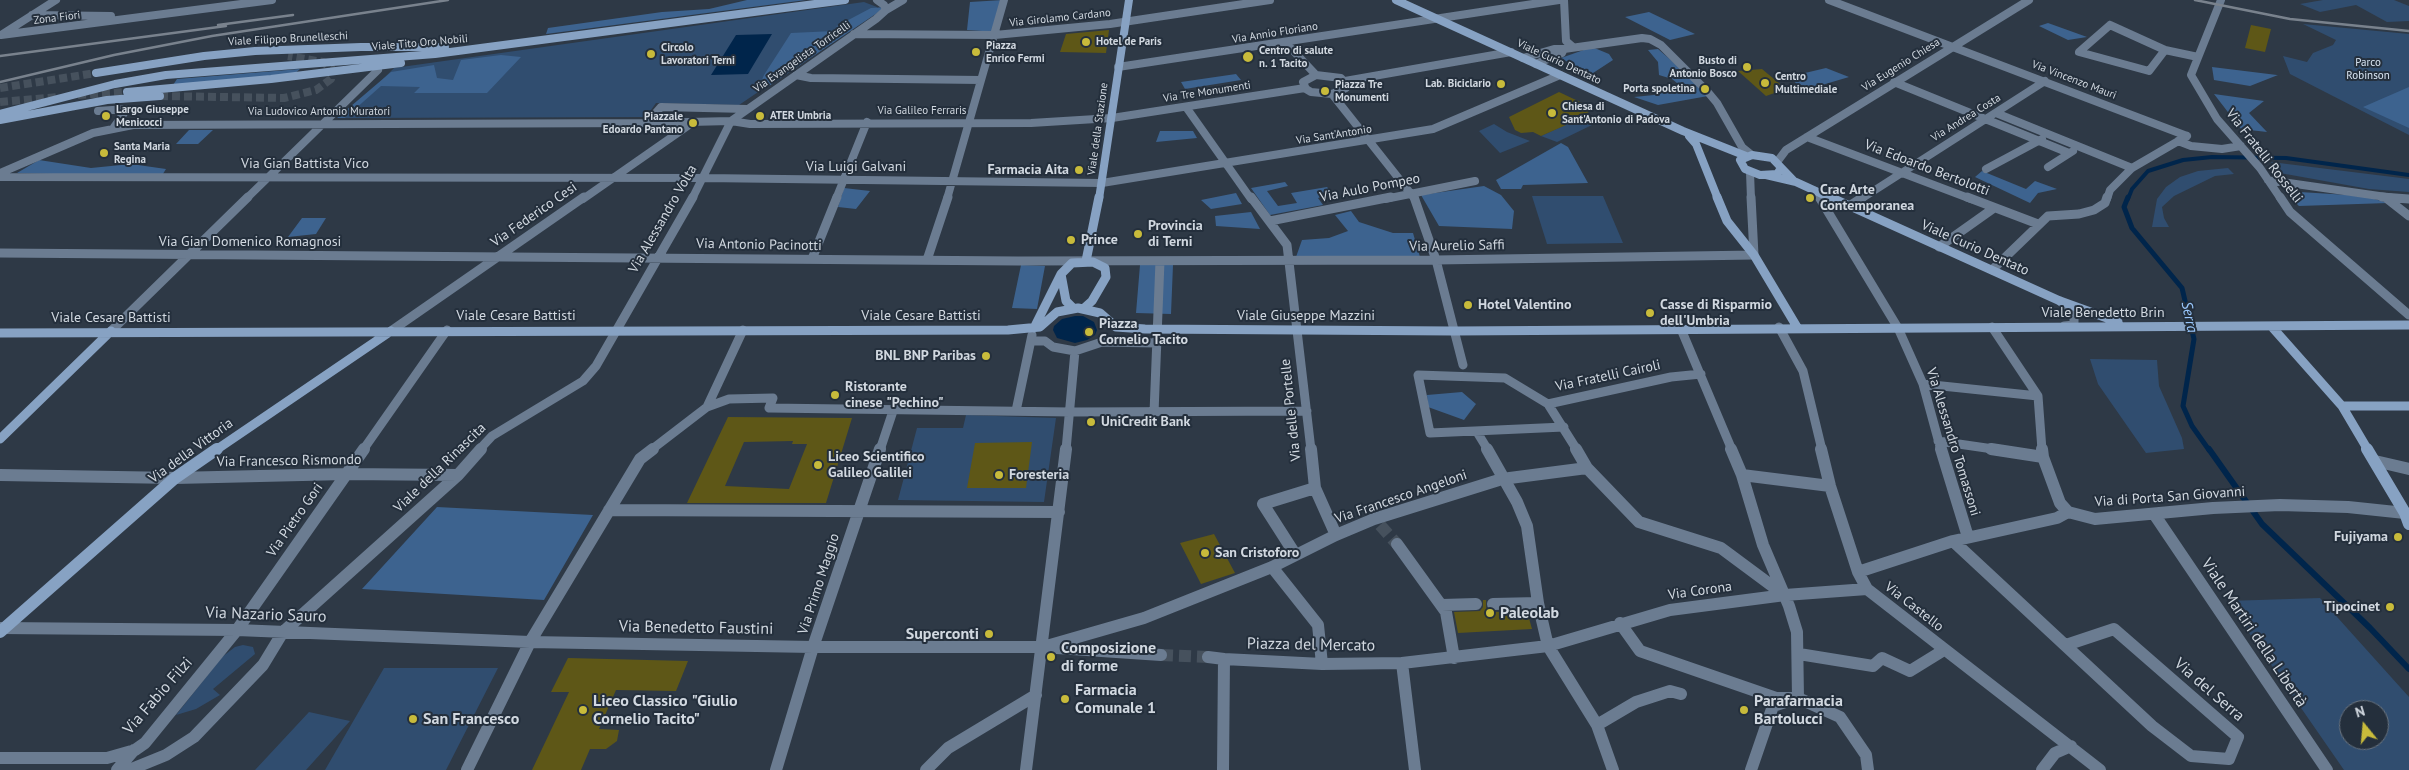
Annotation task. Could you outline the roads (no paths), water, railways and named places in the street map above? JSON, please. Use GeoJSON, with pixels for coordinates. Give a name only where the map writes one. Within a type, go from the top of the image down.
{"type":"FeatureCollection","features":[{"type":"Feature","properties":{"kind":"street","name":"Zona Fiori"},"geometry":{"type":"LineString","coordinates":[[56,0],[1,35],[272,0]]}},
{"type":"Feature","properties":{"kind":"street","name":"Viale Tito Oro Nobili"},"geometry":{"type":"LineString","coordinates":[[0,114],[115,84],[166,75],[417,56],[528,43],[845,0]]}},
{"type":"Feature","properties":{"kind":"street"},"geometry":{"type":"LineString","coordinates":[[877,0],[884,4],[886,10]]}},
{"type":"Feature","properties":{"kind":"street","name":"Via Evangelista Torricelli"},"geometry":{"type":"LineString","coordinates":[[731,121],[886,10],[903,0]]}},
{"type":"Feature","properties":{"kind":"street"},"geometry":{"type":"LineString","coordinates":[[927,260],[953,180],[1004,0]]}},
{"type":"Feature","properties":{"kind":"street","name":"Viale della Stazione"},"geometry":{"type":"LineString","coordinates":[[1086,261],[1102,183],[1118,67],[1128,21],[1129,0]]}},
{"type":"Feature","properties":{"kind":"street","name":"Via Girolamo Cardano"},"geometry":{"type":"LineString","coordinates":[[995,35],[1128,21],[1270,0]]}},
{"type":"Feature","properties":{"kind":"street","name":"Viale Curio Dentato"},"geometry":{"type":"LineString","coordinates":[[1396,0],[1682,130],[1749,156]]}},
{"type":"Feature","properties":{"kind":"street","name":"Via Annio Floriano"},"geometry":{"type":"LineString","coordinates":[[1118,67],[1559,0]]}},
{"type":"Feature","properties":{"kind":"street"},"geometry":{"type":"LineString","coordinates":[[1564,0],[1566,41],[1573,47]]}},
{"type":"Feature","properties":{"kind":"street","name":"Via Vincenzo Mauri"},"geometry":{"type":"LineString","coordinates":[[1829,0],[2187,136],[2178,141]]}},
{"type":"Feature","properties":{"kind":"street","name":"Via Eugenio Chiesa"},"geometry":{"type":"LineString","coordinates":[[1779,165],[1779,157],[1786,150],[2029,0]]}},
{"type":"Feature","properties":{"kind":"street","name":"Via Fratelli Rosselli"},"geometry":{"type":"LineString","coordinates":[[2221,0],[2191,75],[2199,91],[2217,119],[2260,168],[2290,212],[2409,315]]}},
{"type":"Feature","properties":{"kind":"street","name":"Zona Fiori"},"geometry":{"type":"LineString","coordinates":[[32,16],[152,16]]}},
{"type":"Feature","properties":{"kind":"street"},"geometry":{"type":"LineString","coordinates":[[2165,50],[2149,72],[2079,52],[2110,24],[2165,50],[2198,57]]}},
{"type":"Feature","properties":{"kind":"street"},"geometry":{"type":"LineString","coordinates":[[854,34],[995,35]]}},
{"type":"Feature","properties":{"kind":"street"},"geometry":{"type":"LineString","coordinates":[[1523,58],[1554,49],[1642,38],[1650,39],[1661,46],[1717,103],[1749,156],[1779,165],[1777,174],[1766,175]]}},
{"type":"Feature","properties":{"kind":"street"},"geometry":{"type":"LineString","coordinates":[[1285,42],[1316,75]]}},
{"type":"Feature","properties":{"kind":"street","name":"Viale Filippo Brunelleschi"},"geometry":{"type":"LineString","coordinates":[[288,56],[200,62],[95,76],[204,56],[289,48],[438,48],[528,43]]}},
{"type":"Feature","properties":{"kind":"street"},"geometry":{"type":"LineString","coordinates":[[127,92],[377,67],[528,43]]}},
{"type":"Feature","properties":{"kind":"street"},"geometry":{"type":"LineString","coordinates":[[1536,64],[1562,52],[1564,49]]}},
{"type":"Feature","properties":{"kind":"street"},"geometry":{"type":"LineString","coordinates":[[1345,81],[1347,85],[1343,91],[1332,94],[1317,94],[1305,88],[1303,82],[1305,79],[1316,75],[1330,75],[1345,81],[1511,52]]}},
{"type":"Feature","properties":{"kind":"street"},"geometry":{"type":"LineString","coordinates":[[0,439],[321,123],[378,70]]}},
{"type":"Feature","properties":{"kind":"street"},"geometry":{"type":"LineString","coordinates":[[796,75],[811,78],[981,80]]}},
{"type":"Feature","properties":{"kind":"street","name":"Via Sant'Antonio"},"geometry":{"type":"LineString","coordinates":[[1102,183],[1370,141],[1433,129],[1560,75]]}},
{"type":"Feature","properties":{"kind":"street","name":"Via Andrea Costa"},"geometry":{"type":"LineString","coordinates":[[1849,206],[2045,81]]}},
{"type":"Feature","properties":{"kind":"street"},"geometry":{"type":"LineString","coordinates":[[1894,82],[2069,153]]}},
{"type":"Feature","properties":{"kind":"street","name":"Via Tre Monumenti"},"geometry":{"type":"LineString","coordinates":[[1112,118],[1305,88]]}},
{"type":"Feature","properties":{"kind":"street"},"geometry":{"type":"LineString","coordinates":[[1332,94],[1413,194],[1436,260],[1463,365]]}},
{"type":"Feature","properties":{"kind":"street"},"geometry":{"type":"LineString","coordinates":[[0,120],[108,100],[160,96]]}},
{"type":"Feature","properties":{"kind":"street"},"geometry":{"type":"LineString","coordinates":[[647,124],[661,107],[747,109]]}},
{"type":"Feature","properties":{"kind":"street","name":"Via delle Portelle"},"geometry":{"type":"LineString","coordinates":[[1186,107],[1225,164],[1287,245],[1315,488],[1336,535]]}},
{"type":"Feature","properties":{"kind":"street"},"geometry":{"type":"LineString","coordinates":[[98,111],[127,109],[114,127]]}},
{"type":"Feature","properties":{"kind":"street"},"geometry":{"type":"LineString","coordinates":[[1996,113],[2132,168]]}},
{"type":"Feature","properties":{"kind":"street","name":"Via Galileo Ferraris"},"geometry":{"type":"LineString","coordinates":[[731,121],[750,124],[867,122],[1031,123],[1112,118]]}},
{"type":"Feature","properties":{"kind":"street"},"geometry":{"type":"LineString","coordinates":[[647,124],[731,121]]}},
{"type":"Feature","properties":{"kind":"street","name":"Via Alessandro Volta"},"geometry":{"type":"LineString","coordinates":[[617,330],[657,257],[704,178],[731,121]]}},
{"type":"Feature","properties":{"kind":"street"},"geometry":{"type":"LineString","coordinates":[[812,259],[867,122]]}},
{"type":"Feature","properties":{"kind":"street","name":"Via Federico Cesi"},"geometry":{"type":"LineString","coordinates":[[391,330],[692,123]]}},
{"type":"Feature","properties":{"kind":"street","name":"Via Ludovico Antonio Muratori"},"geometry":{"type":"LineString","coordinates":[[0,173],[94,133],[114,127],[150,124],[647,124]]}},
{"type":"Feature","properties":{"kind":"street"},"geometry":{"type":"LineString","coordinates":[[1682,130],[1696,144],[1727,222],[1754,254],[1796,327]]}},
{"type":"Feature","properties":{"kind":"street"},"geometry":{"type":"LineString","coordinates":[[1986,169],[2049,134]]}},
{"type":"Feature","properties":{"kind":"street","name":"Via Edoardo Bertolotti"},"geometry":{"type":"LineString","coordinates":[[1807,137],[2038,224]]}},
{"type":"Feature","properties":{"kind":"street"},"geometry":{"type":"LineString","coordinates":[[1992,270],[2048,216],[2079,214],[2100,206],[2105,203],[2110,190],[2121,177],[2132,168],[2178,141],[2191,146],[2222,149],[2244,148]]}},
{"type":"Feature","properties":{"kind":"street"},"geometry":{"type":"LineString","coordinates":[[2048,166],[2076,149],[2088,150]]}},
{"type":"Feature","properties":{"kind":"street","name":"Via Eugenio Chiesa"},"geometry":{"type":"LineString","coordinates":[[1749,156],[1786,150]]}},
{"type":"Feature","properties":{"kind":"street"},"geometry":{"type":"LineString","coordinates":[[1749,156],[1741,166],[1750,172],[1754,254]]}},
{"type":"Feature","properties":{"kind":"street","name":"Viale Curio Dentato"},"geometry":{"type":"LineString","coordinates":[[1779,165],[1796,182]]}},
{"type":"Feature","properties":{"kind":"street","name":"Viale Curio Dentato"},"geometry":{"type":"LineString","coordinates":[[1750,172],[1796,182],[2060,301],[2107,319],[2134,326]]}},
{"type":"Feature","properties":{"kind":"street","name":"Via Gian Battista Vico"},"geometry":{"type":"LineString","coordinates":[[0,177],[610,179]]}},
{"type":"Feature","properties":{"kind":"street","name":"Via Luigi Galvani"},"geometry":{"type":"LineString","coordinates":[[610,179],[953,180],[1102,183]]}},
{"type":"Feature","properties":{"kind":"street"},"geometry":{"type":"LineString","coordinates":[[2268,180],[2386,198],[2409,199]]}},
{"type":"Feature","properties":{"kind":"street","name":"Via Aulo Pompeo"},"geometry":{"type":"LineString","coordinates":[[1270,221],[1476,181]]}},
{"type":"Feature","properties":{"kind":"street","name":"Via Alessandro Tomassoni"},"geometry":{"type":"LineString","coordinates":[[1814,191],[1898,328],[1923,384],[1938,441],[1968,537]]}},
{"type":"Feature","properties":{"kind":"street"},"geometry":{"type":"LineString","coordinates":[[2386,198],[2409,216]]}},
{"type":"Feature","properties":{"kind":"street"},"geometry":{"type":"LineString","coordinates":[[1939,246],[1994,208]]}},
{"type":"Feature","properties":{"kind":"street","name":"Via Gian Domenico Romagnosi"},"geometry":{"type":"LineString","coordinates":[[0,253],[499,256]]}},
{"type":"Feature","properties":{"kind":"street","name":"Via Aurelio Saffi"},"geometry":{"type":"LineString","coordinates":[[1160,261],[1436,260],[1754,254]]}},
{"type":"Feature","properties":{"kind":"street","name":"Via Antonio Pacinotti"},"geometry":{"type":"LineString","coordinates":[[499,256],[1086,261]]}},
{"type":"Feature","properties":{"kind":"street"},"geometry":{"type":"LineString","coordinates":[[1033,329],[1040,327],[1049,317],[1057,312],[1078,308],[1092,301],[1107,272],[1100,264],[1086,261]]}},
{"type":"Feature","properties":{"kind":"street"},"geometry":{"type":"LineString","coordinates":[[1016,411],[1033,329],[1061,274],[1072,263],[1086,261],[1160,261],[1154,413]]}},
{"type":"Feature","properties":{"kind":"street"},"geometry":{"type":"LineString","coordinates":[[1061,274],[1066,301],[1078,308],[1100,313],[1116,327],[1158,329]]}},
{"type":"Feature","properties":{"kind":"street","name":"Viale Curio Dentato"},"geometry":{"type":"LineString","coordinates":[[2058,327],[2074,325],[2074,314],[2060,301]]}},
{"type":"Feature","properties":{"kind":"street","name":"Viale Benedetto Brin"},"geometry":{"type":"LineString","coordinates":[[1779,327],[2272,327],[2409,325]]}},
{"type":"Feature","properties":{"kind":"street","name":"Viale Giuseppe Mazzini"},"geometry":{"type":"LineString","coordinates":[[1158,329],[1454,331],[1779,327]]}},
{"type":"Feature","properties":{"kind":"street","name":"Via Castello"},"geometry":{"type":"LineString","coordinates":[[1779,327],[1803,371],[1830,486],[1858,572],[1867,589],[2100,770]]}},
{"type":"Feature","properties":{"kind":"street"},"geometry":{"type":"LineString","coordinates":[[1858,572],[1953,541],[2057,518],[2068,512],[2060,503],[2043,457],[2038,396],[1992,327]]}},
{"type":"Feature","properties":{"kind":"street"},"geometry":{"type":"LineString","coordinates":[[2272,327],[2342,406],[2407,518]]}},
{"type":"Feature","properties":{"kind":"street","name":"Viale Cesare Battisti"},"geometry":{"type":"LineString","coordinates":[[0,333],[111,331],[1033,329]]}},
{"type":"Feature","properties":{"kind":"street"},"geometry":{"type":"LineString","coordinates":[[1681,329],[1742,475],[1762,545],[1785,595],[1797,632],[1799,654],[1798,698]]}},
{"type":"Feature","properties":{"kind":"street","name":"Via della Vittoria"},"geometry":{"type":"LineString","coordinates":[[2,629],[175,478],[391,330]]}},
{"type":"Feature","properties":{"kind":"street","name":"Via Pietro Gori"},"geometry":{"type":"LineString","coordinates":[[237,630],[448,330]]}},
{"type":"Feature","properties":{"kind":"street","name":"Viale della Rinascita"},"geometry":{"type":"LineString","coordinates":[[129,770],[166,755],[194,737],[263,665],[283,632],[458,475],[492,436],[583,381],[596,366],[617,330]]}},
{"type":"Feature","properties":{"kind":"street"},"geometry":{"type":"LineString","coordinates":[[707,407],[742,330]]}},
{"type":"Feature","properties":{"kind":"street"},"geometry":{"type":"LineString","coordinates":[[1031,341],[1045,341],[1053,347],[1075,351],[1086,349],[1102,342],[1157,343]]}},
{"type":"Feature","properties":{"kind":"street"},"geometry":{"type":"LineString","coordinates":[[1026,770],[1071,412],[1075,351]]}},
{"type":"Feature","properties":{"kind":"street","name":"Via Fratelli Cairoli"},"geometry":{"type":"LineString","coordinates":[[1701,374],[1671,377],[1548,404],[1564,426],[1587,468],[1639,522],[1721,548],[1785,595]]}},
{"type":"Feature","properties":{"kind":"street"},"geometry":{"type":"LineString","coordinates":[[1548,404],[1505,378],[1418,375],[1430,433],[1564,426]]}},
{"type":"Feature","properties":{"kind":"street"},"geometry":{"type":"LineString","coordinates":[[1923,384],[2038,396]]}},
{"type":"Feature","properties":{"kind":"street"},"geometry":{"type":"LineString","coordinates":[[467,770],[530,642],[640,459],[707,407],[729,398],[773,398],[769,408],[894,408],[1154,413],[1307,411]]}},
{"type":"Feature","properties":{"kind":"street"},"geometry":{"type":"LineString","coordinates":[[2342,406],[2409,406]]}},
{"type":"Feature","properties":{"kind":"street","name":"Via Primo Maggio"},"geometry":{"type":"LineString","coordinates":[[776,770],[813,647],[894,408]]}},
{"type":"Feature","properties":{"kind":"street"},"geometry":{"type":"LineString","coordinates":[[1477,432],[1502,479],[1517,502],[1527,526],[1538,603],[1548,646],[1597,725],[1613,770]]}},
{"type":"Feature","properties":{"kind":"street"},"geometry":{"type":"LineString","coordinates":[[1938,441],[2043,457]]}},
{"type":"Feature","properties":{"kind":"street"},"geometry":{"type":"LineString","coordinates":[[2375,461],[2409,469]]}},
{"type":"Feature","properties":{"kind":"street","name":"Via Francesco Angeloni"},"geometry":{"type":"LineString","coordinates":[[1042,647],[1144,618],[1272,567],[1336,535],[1502,479],[1587,468]]}},
{"type":"Feature","properties":{"kind":"street","name":"Via Francesco Rismondo"},"geometry":{"type":"LineString","coordinates":[[0,475],[175,478],[345,474],[458,475]]}},
{"type":"Feature","properties":{"kind":"street"},"geometry":{"type":"LineString","coordinates":[[1742,475],[1830,486]]}},
{"type":"Feature","properties":{"kind":"street"},"geometry":{"type":"LineString","coordinates":[[1295,554],[1263,504],[1315,488]]}},
{"type":"Feature","properties":{"kind":"street","name":"Via di Porta San Giovanni"},"geometry":{"type":"LineString","coordinates":[[2068,512],[2095,519],[2213,508],[2280,505],[2348,507],[2407,518]]}},
{"type":"Feature","properties":{"kind":"street"},"geometry":{"type":"LineString","coordinates":[[609,510],[1059,512]]}},
{"type":"Feature","properties":{"kind":"street","name":"Viale Martiri della Libertà"},"geometry":{"type":"LineString","coordinates":[[2154,514],[2326,770]]}},
{"type":"Feature","properties":{"kind":"street","name":"Via del Serra"},"geometry":{"type":"LineString","coordinates":[[1953,541],[2152,726],[2191,756],[2229,760],[2238,737],[2114,629],[2066,645]]}},
{"type":"Feature","properties":{"kind":"street"},"geometry":{"type":"LineString","coordinates":[[1397,544],[1446,612],[1454,658]]}},
{"type":"Feature","properties":{"kind":"street"},"geometry":{"type":"LineString","coordinates":[[1272,567],[1318,625],[1322,664]]}},
{"type":"Feature","properties":{"kind":"street"},"geometry":{"type":"LineString","coordinates":[[1785,595],[1867,589]]}},
{"type":"Feature","properties":{"kind":"street","name":"Via Corona"},"geometry":{"type":"LineString","coordinates":[[1548,646],[1620,623],[1670,610],[1785,595]]}},
{"type":"Feature","properties":{"kind":"street"},"geometry":{"type":"LineString","coordinates":[[1493,604],[1538,603]]}},
{"type":"Feature","properties":{"kind":"street"},"geometry":{"type":"LineString","coordinates":[[1442,605],[1476,604]]}},
{"type":"Feature","properties":{"kind":"street"},"geometry":{"type":"LineString","coordinates":[[1620,623],[1640,651],[1776,698],[1798,698],[1840,717],[1866,755],[1868,770]]}},
{"type":"Feature","properties":{"kind":"street","name":"Via Nazario Sauro"},"geometry":{"type":"LineString","coordinates":[[2,629],[237,630],[530,642]]}},
{"type":"Feature","properties":{"kind":"street","name":"Via Fabio Filzi"},"geometry":{"type":"LineString","coordinates":[[0,758],[107,758],[135,750],[145,743],[237,630]]}},
{"type":"Feature","properties":{"kind":"street","name":"Via Benedetto Faustini"},"geometry":{"type":"LineString","coordinates":[[530,642],[813,647],[1042,647]]}},
{"type":"Feature","properties":{"kind":"street","name":"Piazza del Mercato"},"geometry":{"type":"LineString","coordinates":[[1208,657],[1322,664],[1402,663],[1548,646]]}},
{"type":"Feature","properties":{"kind":"street"},"geometry":{"type":"LineString","coordinates":[[1042,647],[1161,655]]}},
{"type":"Feature","properties":{"kind":"street"},"geometry":{"type":"LineString","coordinates":[[1799,654],[1873,666],[1882,658],[1910,671],[1944,650]]}},
{"type":"Feature","properties":{"kind":"street"},"geometry":{"type":"LineString","coordinates":[[1223,770],[1224,659]]}},
{"type":"Feature","properties":{"kind":"street"},"geometry":{"type":"LineString","coordinates":[[1402,663],[1415,770]]}},
{"type":"Feature","properties":{"kind":"street"},"geometry":{"type":"LineString","coordinates":[[1597,725],[1636,702],[1670,691],[1681,694]]}},
{"type":"Feature","properties":{"kind":"street"},"geometry":{"type":"LineString","coordinates":[[926,770],[948,748],[1036,695]]}},
{"type":"Feature","properties":{"kind":"street"},"geometry":{"type":"LineString","coordinates":[[1751,770],[1772,706],[1798,698]]}},
{"type":"Feature","properties":{"kind":"street"},"geometry":{"type":"LineString","coordinates":[[2042,770],[2055,753],[2070,746]]}},
{"type":"Feature","properties":{"kind":"street"},"geometry":{"type":"LineString","coordinates":[[117,770],[135,750]]}},
{"type":"Feature","properties":{"kind":"waterway","name":"Serra"},"geometry":{"type":"LineString","coordinates":[[2128,199],[2132,189],[2148,171],[2183,160],[2212,157],[2286,158],[2409,175]]}},
{"type":"Feature","properties":{"kind":"waterway","name":"Serra"},"geometry":{"type":"LineString","coordinates":[[2128,197],[2124,207],[2132,228],[2182,288],[2194,339],[2183,406],[2192,426],[2209,450]]}},
{"type":"Feature","properties":{"kind":"waterway","name":"Serra"},"geometry":{"type":"LineString","coordinates":[[2209,449],[2262,524],[2370,628],[2409,669]]}},
{"type":"Feature","properties":{"kind":"tunnel"},"geometry":{"type":"LineString","coordinates":[[160,96],[284,98],[316,90],[331,79],[332,69],[323,62],[288,56]]}},
{"type":"Feature","properties":{"kind":"tunnel"},"geometry":{"type":"LineString","coordinates":[[0,88],[96,73]]}},
{"type":"Feature","properties":{"kind":"tunnel"},"geometry":{"type":"LineString","coordinates":[[78,95],[127,92]]}},
{"type":"Feature","properties":{"kind":"tunnel"},"geometry":{"type":"LineString","coordinates":[[0,102],[59,97]]}},
{"type":"Feature","properties":{"kind":"tunnel"},"geometry":{"type":"LineString","coordinates":[[1380,525],[1397,544]]}},
{"type":"Feature","properties":{"kind":"tunnel"},"geometry":{"type":"LineString","coordinates":[[1161,655],[1208,657]]}},
{"type":"Feature","properties":{"kind":"railway"},"geometry":{"type":"LineString","coordinates":[[0,82],[114,55],[212,36],[448,0]]}},
{"type":"Feature","properties":{"kind":"railway"},"geometry":{"type":"LineString","coordinates":[[2195,0],[2290,19],[2409,31]]}},
{"type":"Feature","properties":{"kind":"railway"},"geometry":{"type":"LineString","coordinates":[[218,25],[293,15]]}},
{"type":"Feature","properties":{"kind":"railway"},"geometry":{"type":"LineString","coordinates":[[0,56],[226,26]]}},
{"type":"Feature","properties":{"kind":"place","name":"Hotel de Paris"},"geometry":{"type":"Point","coordinates":[1086,42]}},
{"type":"Feature","properties":{"kind":"place","name":"Piazza Enrico Fermi"},"geometry":{"type":"Point","coordinates":[976,52]}},
{"type":"Feature","properties":{"kind":"place","name":"Circolo Lavoratori Terni"},"geometry":{"type":"Point","coordinates":[651,54]}},
{"type":"Feature","properties":{"kind":"place","name":"Centro di salute n. 1 Tacito"},"geometry":{"type":"Point","coordinates":[1248,57]}},
{"type":"Feature","properties":{"kind":"place","name":"Busto di Antonio Bosco"},"geometry":{"type":"Point","coordinates":[1747,67]}},
{"type":"Feature","properties":{"kind":"place","name":"Centro Multimediale"},"geometry":{"type":"Point","coordinates":[1765,83]}},
{"type":"Feature","properties":{"kind":"place","name":"Lab. Biciclario"},"geometry":{"type":"Point","coordinates":[1501,84]}},
{"type":"Feature","properties":{"kind":"place","name":"Porta spoletina"},"geometry":{"type":"Point","coordinates":[1705,89]}},
{"type":"Feature","properties":{"kind":"place","name":"Piazza Tre Monumenti"},"geometry":{"type":"Point","coordinates":[1325,91]}},
{"type":"Feature","properties":{"kind":"place","name":"Chiesa di Sant'Antonio di Padova"},"geometry":{"type":"Point","coordinates":[1552,113]}},
{"type":"Feature","properties":{"kind":"place","name":"Largo Giuseppe Menicocci"},"geometry":{"type":"Point","coordinates":[106,116]}},
{"type":"Feature","properties":{"kind":"place","name":"ATER Umbria"},"geometry":{"type":"Point","coordinates":[760,116]}},
{"type":"Feature","properties":{"kind":"place","name":"Piazzale Edoardo Pantano"},"geometry":{"type":"Point","coordinates":[693,123]}},
{"type":"Feature","properties":{"kind":"place","name":"Santa Maria Regina"},"geometry":{"type":"Point","coordinates":[104,153]}},
{"type":"Feature","properties":{"kind":"place","name":"Farmacia Aita"},"geometry":{"type":"Point","coordinates":[1079,170]}},
{"type":"Feature","properties":{"kind":"place","name":"Crac Arte Contemporanea"},"geometry":{"type":"Point","coordinates":[1810,198]}},
{"type":"Feature","properties":{"kind":"place","name":"Provincia di Terni"},"geometry":{"type":"Point","coordinates":[1138,234]}},
{"type":"Feature","properties":{"kind":"place","name":"Prince"},"geometry":{"type":"Point","coordinates":[1071,240]}},
{"type":"Feature","properties":{"kind":"place","name":"Hotel Valentino"},"geometry":{"type":"Point","coordinates":[1468,305]}},
{"type":"Feature","properties":{"kind":"place","name":"Casse di Risparmio dell'Umbria"},"geometry":{"type":"Point","coordinates":[1650,313]}},
{"type":"Feature","properties":{"kind":"place","name":"Piazza Cornelio Tacito"},"geometry":{"type":"Point","coordinates":[1089,332]}},
{"type":"Feature","properties":{"kind":"place","name":"BNL BNP Paribas"},"geometry":{"type":"Point","coordinates":[986,356]}},
{"type":"Feature","properties":{"kind":"place","name":"Ristorante cinese \"Pechino\""},"geometry":{"type":"Point","coordinates":[835,395]}},
{"type":"Feature","properties":{"kind":"place","name":"UniCredit Bank"},"geometry":{"type":"Point","coordinates":[1091,422]}},
{"type":"Feature","properties":{"kind":"place","name":"Liceo Scientifico Galileo Galilei"},"geometry":{"type":"Point","coordinates":[818,465]}},
{"type":"Feature","properties":{"kind":"place","name":"Foresteria"},"geometry":{"type":"Point","coordinates":[999,475]}},
{"type":"Feature","properties":{"kind":"place","name":"Fujiyama"},"geometry":{"type":"Point","coordinates":[2398,537]}},
{"type":"Feature","properties":{"kind":"place","name":"San Cristoforo"},"geometry":{"type":"Point","coordinates":[1205,553]}},
{"type":"Feature","properties":{"kind":"place","name":"Tipocinet"},"geometry":{"type":"Point","coordinates":[2390,607]}},
{"type":"Feature","properties":{"kind":"place","name":"Paleolab"},"geometry":{"type":"Point","coordinates":[1490,613]}},
{"type":"Feature","properties":{"kind":"place","name":"Superconti"},"geometry":{"type":"Point","coordinates":[989,634]}},
{"type":"Feature","properties":{"kind":"place","name":"Composizione di forme"},"geometry":{"type":"Point","coordinates":[1051,657]}},
{"type":"Feature","properties":{"kind":"place","name":"Farmacia Comunale 1"},"geometry":{"type":"Point","coordinates":[1065,699]}},
{"type":"Feature","properties":{"kind":"place","name":"Liceo Classico \"Giulio Cornelio Tacito\""},"geometry":{"type":"Point","coordinates":[583,710]}},
{"type":"Feature","properties":{"kind":"place","name":"Parafarmacia Bartolucci"},"geometry":{"type":"Point","coordinates":[1744,710]}},
{"type":"Feature","properties":{"kind":"place","name":"San Francesco"},"geometry":{"type":"Point","coordinates":[413,719]}},
{"type":"Feature","properties":{"kind":"park label","name":"Parco Robinson"},"geometry":{"type":"Point","coordinates":[2368,69]}}]}
